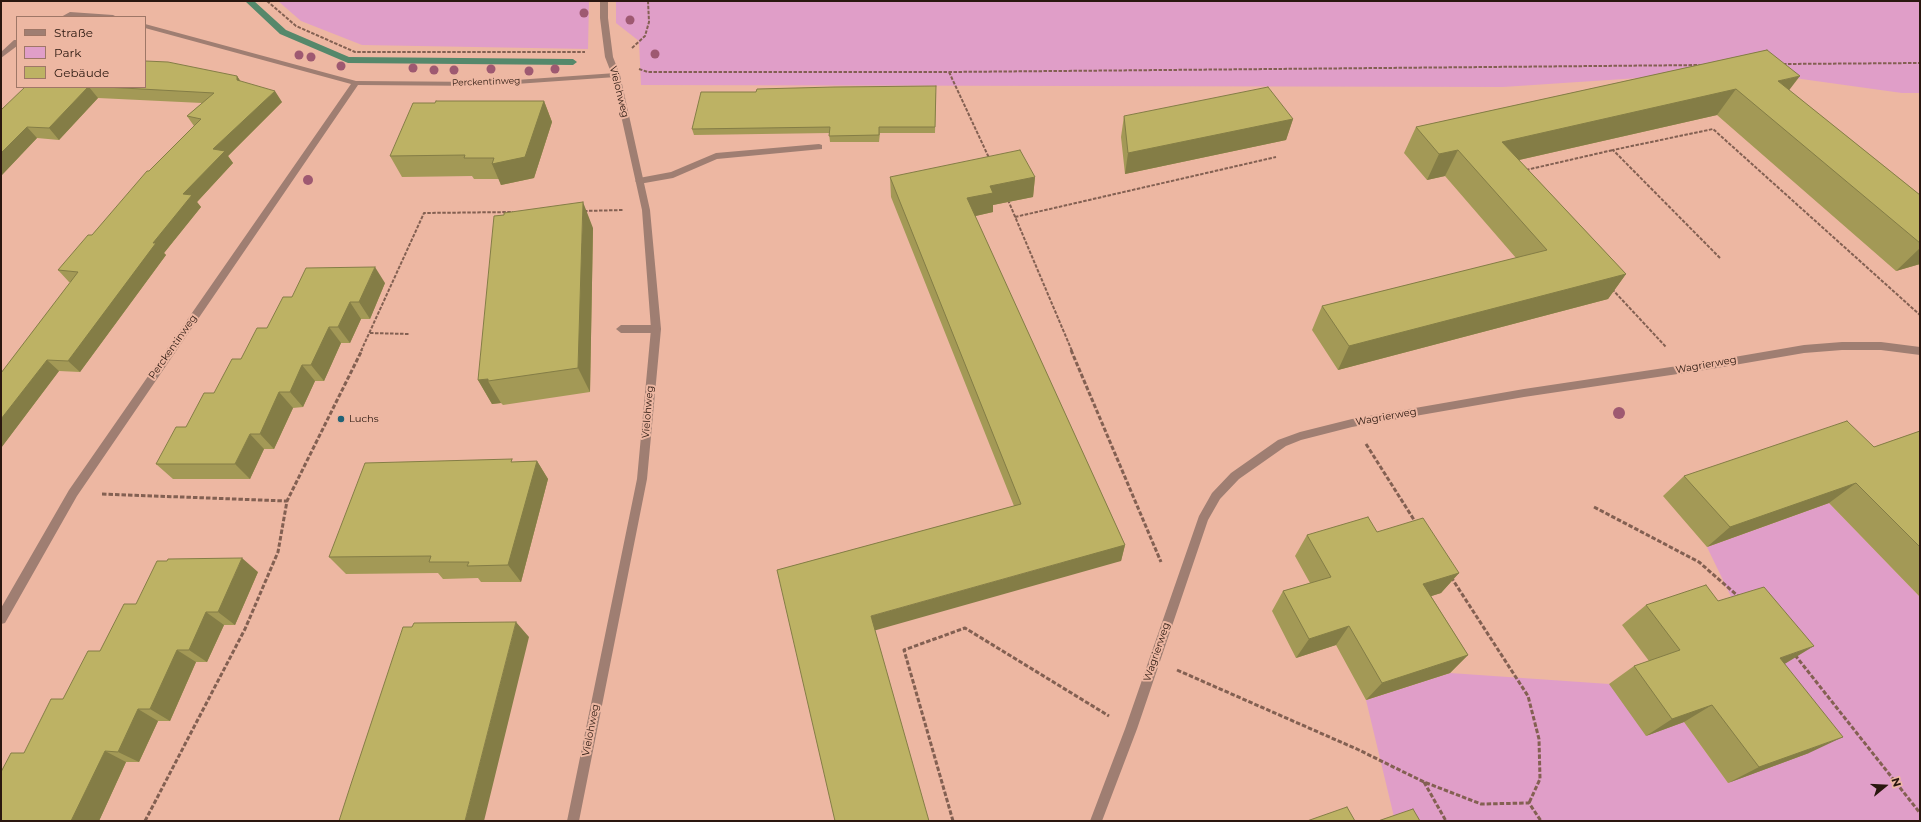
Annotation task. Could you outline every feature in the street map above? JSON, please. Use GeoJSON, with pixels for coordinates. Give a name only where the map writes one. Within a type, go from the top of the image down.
{"type":"FeatureCollection","features":[{"type":"Feature","properties":{"kind":"street","name":"Vielohweg"},"geometry":{"type":"LineString","coordinates":[[573,821],[642,479],[656,329],[646,210],[616,74],[609,57],[604,18],[604,1]]}},
{"type":"Feature","properties":{"kind":"street"},"geometry":{"type":"LineString","coordinates":[[67,16],[70,14],[99,16]]}},
{"type":"Feature","properties":{"kind":"street","name":"Perckentinweg"},"geometry":{"type":"LineString","coordinates":[[146,26],[356,83],[487,84],[616,74]]}},
{"type":"Feature","properties":{"kind":"street"},"geometry":{"type":"LineString","coordinates":[[1,56],[16,43]]}},
{"type":"Feature","properties":{"kind":"street","name":"Perckentinweg"},"geometry":{"type":"LineString","coordinates":[[1,619],[73,493],[356,83]]}},
{"type":"Feature","properties":{"kind":"street"},"geometry":{"type":"LineString","coordinates":[[639,181],[673,175],[716,156],[819,147]]}},
{"type":"Feature","properties":{"kind":"street"},"geometry":{"type":"LineString","coordinates":[[621,329],[656,329]]}},
{"type":"Feature","properties":{"kind":"street","name":"Wagrierweg"},"geometry":{"type":"LineString","coordinates":[[1096,821],[1131,729],[1203,519],[1216,496],[1235,476],[1282,443],[1300,436],[1352,423],[1524,393],[1686,369],[1804,349],[1881,346],[1920,351]]}},
{"type":"Feature","properties":{"kind":"path"},"geometry":{"type":"LineString","coordinates":[[267,1],[296,26],[355,52],[578,51],[609,57],[648,72],[949,72],[1705,65]]}},
{"type":"Feature","properties":{"kind":"path"},"geometry":{"type":"LineString","coordinates":[[609,57],[630,50],[645,36],[649,22],[648,1]]}},
{"type":"Feature","properties":{"kind":"path"},"geometry":{"type":"LineString","coordinates":[[1777,64],[1920,62]]}},
{"type":"Feature","properties":{"kind":"path"},"geometry":{"type":"LineString","coordinates":[[949,72],[992,164]]}},
{"type":"Feature","properties":{"kind":"path"},"geometry":{"type":"LineString","coordinates":[[1522,171],[1713,129],[1920,315]]}},
{"type":"Feature","properties":{"kind":"path"},"geometry":{"type":"LineString","coordinates":[[1613,150],[1720,258]]}},
{"type":"Feature","properties":{"kind":"path"},"geometry":{"type":"LineString","coordinates":[[1015,217],[1276,157]]}},
{"type":"Feature","properties":{"kind":"path"},"geometry":{"type":"LineString","coordinates":[[1008,199],[1176,597]]}},
{"type":"Feature","properties":{"kind":"path"},"geometry":{"type":"LineString","coordinates":[[581,211],[646,210]]}},
{"type":"Feature","properties":{"kind":"path"},"geometry":{"type":"LineString","coordinates":[[145,821],[245,629],[278,552],[287,501],[370,333],[424,213],[518,212]]}},
{"type":"Feature","properties":{"kind":"path"},"geometry":{"type":"LineString","coordinates":[[1612,289],[1686,369]]}},
{"type":"Feature","properties":{"kind":"path"},"geometry":{"type":"LineString","coordinates":[[370,333],[409,334]]}},
{"type":"Feature","properties":{"kind":"path"},"geometry":{"type":"LineString","coordinates":[[1352,423],[1421,530]]}},
{"type":"Feature","properties":{"kind":"path"},"geometry":{"type":"LineString","coordinates":[[73,493],[287,501]]}},
{"type":"Feature","properties":{"kind":"path"},"geometry":{"type":"LineString","coordinates":[[1594,507],[1699,562],[1744,602]]}},
{"type":"Feature","properties":{"kind":"path"},"geometry":{"type":"LineString","coordinates":[[1446,570],[1528,696],[1538,739],[1540,779],[1529,802]]}},
{"type":"Feature","properties":{"kind":"path"},"geometry":{"type":"LineString","coordinates":[[953,821],[904,650],[965,628],[1131,729]]}},
{"type":"Feature","properties":{"kind":"path"},"geometry":{"type":"LineString","coordinates":[[1792,652],[1920,813]]}},
{"type":"Feature","properties":{"kind":"path"},"geometry":{"type":"LineString","coordinates":[[1155,660],[1359,750],[1424,782],[1481,804],[1529,802]]}},
{"type":"Feature","properties":{"kind":"path"},"geometry":{"type":"LineString","coordinates":[[1424,782],[1446,821]]}},
{"type":"Feature","properties":{"kind":"path"},"geometry":{"type":"LineString","coordinates":[[1529,802],[1541,821]]}},
{"type":"Feature","properties":{"kind":"green space"},"geometry":{"type":"Polygon","coordinates":[[[278,1],[589,1],[588,49],[362,45],[301,21],[278,1]]]}},
{"type":"Feature","properties":{"kind":"green space"},"geometry":{"type":"Polygon","coordinates":[[[616,1],[1920,1],[1920,93],[1902,93],[1744,71],[1503,87],[641,85],[639,41],[616,23],[616,1]]]}},
{"type":"Feature","properties":{"kind":"green space"},"geometry":{"type":"Polygon","coordinates":[[[1829,503],[1920,597],[1920,821],[1395,821],[1366,700],[1450,673],[1609,684],[1684,722],[1728,783],[1736,607],[1707,547],[1829,503]]]}},
{"type":"Feature","properties":{"kind":"building"},"geometry":{"type":"Polygon","coordinates":[[[1767,50],[1800,76],[1778,81],[1920,195],[1920,243],[1736,89],[1502,142],[1626,274],[1349,346],[1322,306],[1547,250],[1458,150],[1439,154],[1416,127],[1767,50]]]}},
{"type":"Feature","properties":{"kind":"building"},"geometry":{"type":"Polygon","coordinates":[[[146,61],[168,62],[237,76],[237,80],[275,91],[213,149],[225,151],[183,194],[192,195],[153,243],[156,243],[68,361],[47,360],[1,419],[1,373],[78,272],[58,270],[88,235],[92,235],[147,171],[149,171],[201,119],[187,116],[214,93],[123,88],[146,88],[146,61]]]}},
{"type":"Feature","properties":{"kind":"building"},"geometry":{"type":"Polygon","coordinates":[[[936,86],[935,127],[879,127],[879,135],[829,136],[830,127],[692,129],[701,92],[756,92],[757,89],[834,87],[936,86]]]}},
{"type":"Feature","properties":{"kind":"building"},"geometry":{"type":"Polygon","coordinates":[[[1268,87],[1293,119],[1128,153],[1124,116],[1268,87]]]}},
{"type":"Feature","properties":{"kind":"building"},"geometry":{"type":"Polygon","coordinates":[[[24,88],[87,88],[49,128],[27,127],[1,153],[1,110],[24,88]]]}},
{"type":"Feature","properties":{"kind":"building"},"geometry":{"type":"Polygon","coordinates":[[[436,101],[544,101],[525,157],[492,164],[494,158],[464,158],[465,155],[390,156],[413,103],[435,103],[436,101]]]}},
{"type":"Feature","properties":{"kind":"building"},"geometry":{"type":"Polygon","coordinates":[[[1020,150],[1035,177],[990,186],[993,193],[967,198],[1125,545],[871,616],[929,821],[835,821],[777,570],[1021,504],[890,177],[1020,150]]]}},
{"type":"Feature","properties":{"kind":"building"},"geometry":{"type":"Polygon","coordinates":[[[583,202],[578,368],[488,381],[488,379],[478,380],[494,216],[504,215],[504,213],[583,202]]]}},
{"type":"Feature","properties":{"kind":"building"},"geometry":{"type":"Polygon","coordinates":[[[375,267],[359,302],[350,302],[338,327],[329,327],[311,365],[302,365],[290,392],[279,392],[260,434],[250,434],[235,464],[156,464],[176,427],[186,427],[204,393],[214,393],[232,359],[241,359],[257,328],[267,328],[283,297],[292,297],[306,268],[375,267]]]}},
{"type":"Feature","properties":{"kind":"building"},"geometry":{"type":"Polygon","coordinates":[[[1847,421],[1874,447],[1920,431],[1920,547],[1856,483],[1730,527],[1684,476],[1847,421]]]}},
{"type":"Feature","properties":{"kind":"building"},"geometry":{"type":"Polygon","coordinates":[[[512,459],[511,462],[537,461],[508,565],[467,566],[469,562],[429,562],[431,556],[329,557],[365,463],[512,459]]]}},
{"type":"Feature","properties":{"kind":"building"},"geometry":{"type":"Polygon","coordinates":[[[1368,517],[1377,532],[1423,518],[1459,573],[1423,584],[1468,655],[1382,683],[1349,626],[1309,639],[1283,591],[1331,577],[1307,535],[1368,517]]]}},
{"type":"Feature","properties":{"kind":"building"},"geometry":{"type":"Polygon","coordinates":[[[242,558],[218,612],[206,612],[189,650],[177,650],[150,709],[138,709],[118,752],[105,751],[71,821],[1,821],[1,772],[11,753],[24,753],[51,699],[63,699],[88,651],[100,651],[124,604],[136,604],[157,561],[167,561],[168,559],[242,558]]]}},
{"type":"Feature","properties":{"kind":"building"},"geometry":{"type":"Polygon","coordinates":[[[1706,585],[1718,601],[1764,587],[1814,646],[1780,658],[1843,737],[1759,767],[1712,705],[1672,719],[1634,666],[1680,650],[1646,605],[1706,585]]]}},
{"type":"Feature","properties":{"kind":"building"},"geometry":{"type":"Polygon","coordinates":[[[516,622],[465,821],[339,821],[403,627],[412,627],[414,623],[516,622]]]}},
{"type":"Feature","properties":{"kind":"building"},"geometry":{"type":"Polygon","coordinates":[[[1347,807],[1355,821],[1307,821],[1347,807]]]}},
{"type":"Feature","properties":{"kind":"building"},"geometry":{"type":"Polygon","coordinates":[[[1413,809],[1420,821],[1378,821],[1413,809]]]}},
{"type":"Feature","properties":{"kind":"waterway"},"geometry":{"type":"LineString","coordinates":[[249,1],[283,32],[348,60],[573,62]]}},
{"type":"Feature","properties":{"kind":"place","name":"Luchs"},"geometry":{"type":"Point","coordinates":[341,419]}}]}
